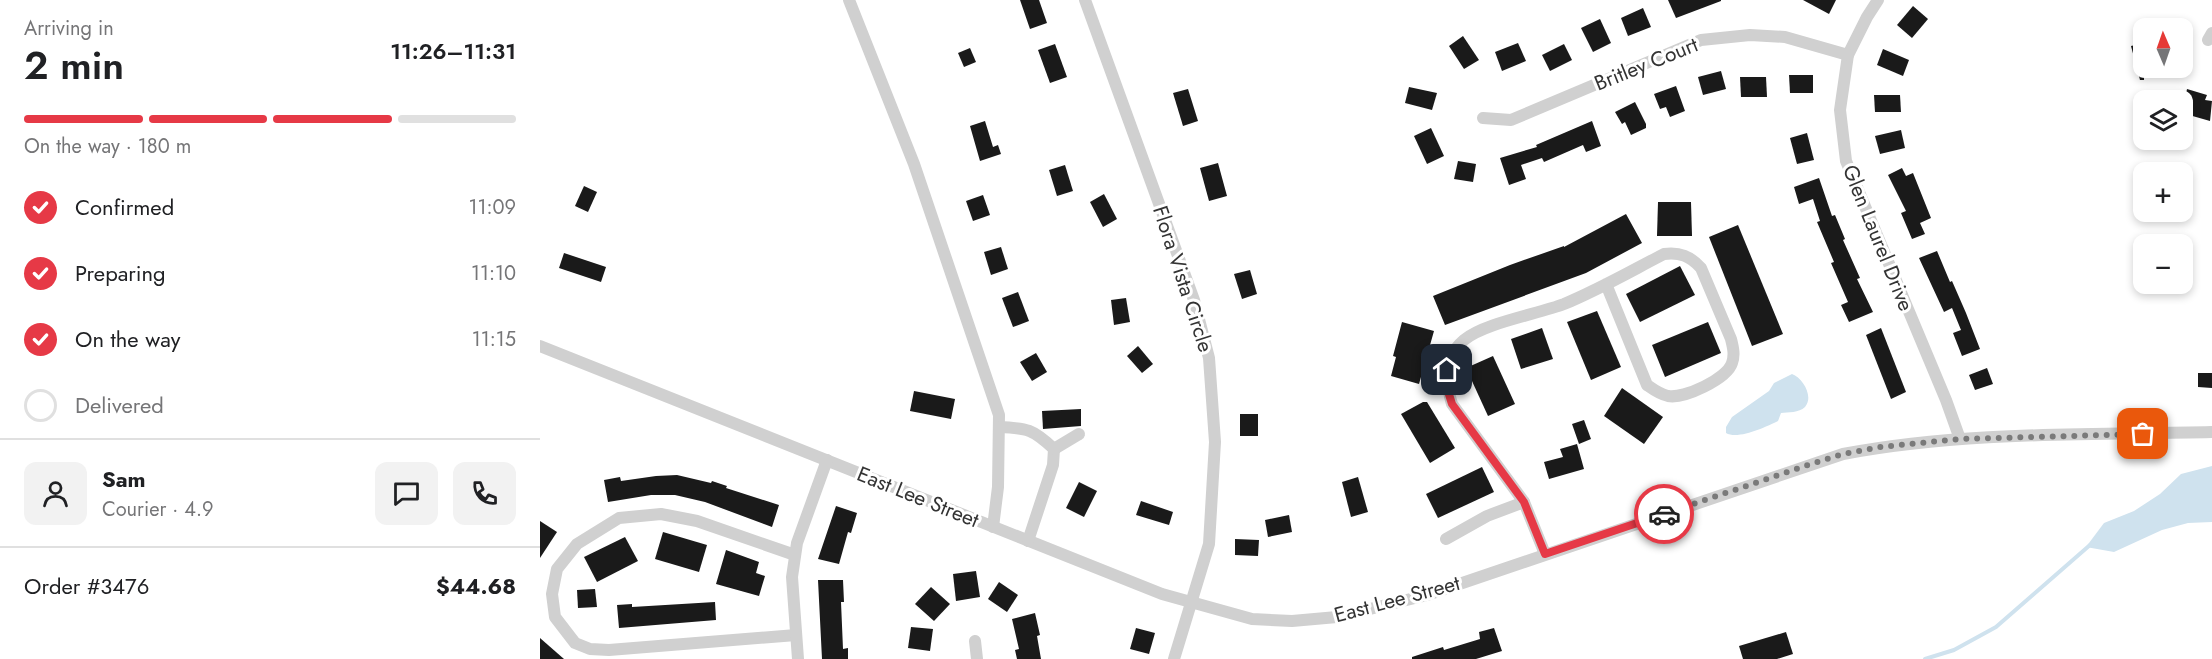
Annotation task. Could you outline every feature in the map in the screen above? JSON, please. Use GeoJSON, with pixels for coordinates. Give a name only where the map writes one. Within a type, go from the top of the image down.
{"type":"FeatureCollection","features":[{"type":"Feature","properties":{"kind":"street"},"geometry":{"type":"LineString","coordinates":[[849,0],[914,164],[999,415],[998,487],[993,527]]}},
{"type":"Feature","properties":{"kind":"street","name":"Flora Vista Circle"},"geometry":{"type":"LineString","coordinates":[[1085,0],[1194,300],[1209,358],[1215,442],[1209,544],[1174,659]]}},
{"type":"Feature","properties":{"kind":"street","name":"Glen Laurel Drive"},"geometry":{"type":"LineString","coordinates":[[1878,0],[1848,55],[1840,110],[1846,161],[1946,400],[1960,439]]}},
{"type":"Feature","properties":{"kind":"street","name":"Britley Court"},"geometry":{"type":"LineString","coordinates":[[1483,118],[1511,120],[1701,40],[1750,35],[1785,37],[1848,55]]}},
{"type":"Feature","properties":{"kind":"street"},"geometry":{"type":"LineString","coordinates":[[1545,554],[1524,502],[1452,404],[1447,388],[1447,370],[1453,353],[1464,340],[1479,331],[1564,304],[1664,254],[1684,255],[1693,259],[1709,283],[1731,339],[1734,352],[1732,362],[1727,372],[1718,380],[1681,396],[1657,393],[1647,385],[1606,284]]}},
{"type":"Feature","properties":{"kind":"street","name":"East Lee Street"},"geometry":{"type":"LineString","coordinates":[[540,346],[1029,541],[1191,603],[1252,619],[1292,621],[1337,617],[1427,595],[1843,454],[1880,447],[1960,439],[2212,432]]}},
{"type":"Feature","properties":{"kind":"street"},"geometry":{"type":"LineString","coordinates":[[999,427],[1024,428],[1043,439],[1054,449]]}},
{"type":"Feature","properties":{"kind":"street"},"geometry":{"type":"LineString","coordinates":[[1054,449],[1079,434]]}},
{"type":"Feature","properties":{"kind":"street"},"geometry":{"type":"LineString","coordinates":[[1029,541],[1053,465],[1054,449]]}},
{"type":"Feature","properties":{"kind":"street"},"geometry":{"type":"LineString","coordinates":[[798,659],[792,577],[796,543],[827,460]]}},
{"type":"Feature","properties":{"kind":"street"},"geometry":{"type":"LineString","coordinates":[[1446,539],[1487,516],[1524,502]]}},
{"type":"Feature","properties":{"kind":"street"},"geometry":{"type":"LineString","coordinates":[[795,555],[697,521],[661,514],[619,518],[577,544],[557,569],[552,594],[555,617],[575,643],[590,649],[609,650],[796,634]]}},
{"type":"Feature","properties":{"kind":"street"},"geometry":{"type":"LineString","coordinates":[[975,640],[977,659]]}},
{"type":"Feature","properties":{"kind":"water"},"geometry":{"type":"Polygon","coordinates":[[[1792,374],[1800,379],[1808,393],[1807,403],[1803,409],[1781,413],[1778,421],[1752,432],[1738,435],[1726,433],[1726,427],[1732,417],[1769,391],[1774,383],[1792,374]]]}},
{"type":"Feature","properties":{"kind":"water"},"geometry":{"type":"Polygon","coordinates":[[[2212,466],[2212,522],[2188,523],[2162,530],[2114,552],[2086,547],[2104,523],[2134,511],[2160,494],[2181,474],[2212,466]]]}},
{"type":"Feature","properties":{"kind":"building"},"geometry":{"type":"Polygon","coordinates":[[[1020,0],[1039,0],[1047,23],[1030,29],[1020,0]]]}},
{"type":"Feature","properties":{"kind":"building"},"geometry":{"type":"Polygon","coordinates":[[[1668,0],[1721,0],[1721,1],[1676,18],[1668,0]]]}},
{"type":"Feature","properties":{"kind":"building"},"geometry":{"type":"Polygon","coordinates":[[[1803,0],[1836,0],[1829,14],[1803,0]]]}},
{"type":"Feature","properties":{"kind":"building"},"geometry":{"type":"Polygon","coordinates":[[[1913,6],[1928,19],[1912,38],[1897,25],[1913,6]]]}},
{"type":"Feature","properties":{"kind":"building"},"geometry":{"type":"Polygon","coordinates":[[[1643,8],[1651,27],[1628,36],[1621,18],[1643,8]]]}},
{"type":"Feature","properties":{"kind":"building"},"geometry":{"type":"Polygon","coordinates":[[[1600,19],[1611,43],[1593,52],[1581,28],[1600,19]]]}},
{"type":"Feature","properties":{"kind":"building"},"geometry":{"type":"Polygon","coordinates":[[[1463,36],[1479,60],[1464,69],[1449,46],[1463,36]]]}},
{"type":"Feature","properties":{"kind":"building"},"geometry":{"type":"Polygon","coordinates":[[[1518,43],[1526,61],[1502,71],[1495,52],[1518,43]]]}},
{"type":"Feature","properties":{"kind":"building"},"geometry":{"type":"Polygon","coordinates":[[[1055,44],[1067,77],[1050,83],[1038,50],[1055,44]]]}},
{"type":"Feature","properties":{"kind":"building"},"geometry":{"type":"Polygon","coordinates":[[[1564,44],[1572,60],[1550,71],[1542,55],[1564,44]]]}},
{"type":"Feature","properties":{"kind":"building"},"geometry":{"type":"Polygon","coordinates":[[[970,48],[976,62],[964,67],[958,53],[970,48]]]}},
{"type":"Feature","properties":{"kind":"building"},"geometry":{"type":"Polygon","coordinates":[[[1883,49],[1909,60],[1903,76],[1877,65],[1883,49]]]}},
{"type":"Feature","properties":{"kind":"building"},"geometry":{"type":"Polygon","coordinates":[[[1721,71],[1726,89],[1703,95],[1698,77],[1721,71]]]}},
{"type":"Feature","properties":{"kind":"building"},"geometry":{"type":"Polygon","coordinates":[[[1789,75],[1813,75],[1813,93],[1790,93],[1789,75]]]}},
{"type":"Feature","properties":{"kind":"building"},"geometry":{"type":"Polygon","coordinates":[[[1740,77],[1766,77],[1767,97],[1741,97],[1740,77]]]}},
{"type":"Feature","properties":{"kind":"building"},"geometry":{"type":"Polygon","coordinates":[[[1676,86],[1685,111],[1670,117],[1666,107],[1660,109],[1654,94],[1676,86]]]}},
{"type":"Feature","properties":{"kind":"building"},"geometry":{"type":"Polygon","coordinates":[[[1409,87],[1437,93],[1432,110],[1405,103],[1409,87]]]}},
{"type":"Feature","properties":{"kind":"building"},"geometry":{"type":"Polygon","coordinates":[[[1188,89],[1198,121],[1183,126],[1173,93],[1188,89]]]}},
{"type":"Feature","properties":{"kind":"building"},"geometry":{"type":"Polygon","coordinates":[[[2193,91],[2207,95],[2205,100],[2212,101],[2210,121],[2193,116],[2193,91]]]}},
{"type":"Feature","properties":{"kind":"building"},"geometry":{"type":"Polygon","coordinates":[[[1874,95],[1900,95],[1901,112],[1875,112],[1874,95]]]}},
{"type":"Feature","properties":{"kind":"building"},"geometry":{"type":"Polygon","coordinates":[[[1635,102],[1646,128],[1631,135],[1625,122],[1622,124],[1615,112],[1635,102]]]}},
{"type":"Feature","properties":{"kind":"building"},"geometry":{"type":"Polygon","coordinates":[[[985,121],[993,147],[998,145],[1001,154],[980,161],[970,126],[985,121]]]}},
{"type":"Feature","properties":{"kind":"building"},"geometry":{"type":"Polygon","coordinates":[[[1592,121],[1601,146],[1586,152],[1583,145],[1544,162],[1542,158],[1521,165],[1526,179],[1509,185],[1500,158],[1537,147],[1536,145],[1592,121]]]}},
{"type":"Feature","properties":{"kind":"building"},"geometry":{"type":"Polygon","coordinates":[[[1431,128],[1444,156],[1427,164],[1414,136],[1431,128]]]}},
{"type":"Feature","properties":{"kind":"building"},"geometry":{"type":"Polygon","coordinates":[[[1901,130],[1905,148],[1880,154],[1875,136],[1901,130]]]}},
{"type":"Feature","properties":{"kind":"building"},"geometry":{"type":"Polygon","coordinates":[[[1807,133],[1814,160],[1797,164],[1790,138],[1807,133]]]}},
{"type":"Feature","properties":{"kind":"building"},"geometry":{"type":"Polygon","coordinates":[[[1458,161],[1476,164],[1473,182],[1454,179],[1458,161]]]}},
{"type":"Feature","properties":{"kind":"building"},"geometry":{"type":"Polygon","coordinates":[[[1218,163],[1227,196],[1209,201],[1200,168],[1218,163]]]}},
{"type":"Feature","properties":{"kind":"building"},"geometry":{"type":"Polygon","coordinates":[[[1065,165],[1073,191],[1057,196],[1049,170],[1065,165]]]}},
{"type":"Feature","properties":{"kind":"building"},"geometry":{"type":"Polygon","coordinates":[[[1902,168],[1906,176],[1913,173],[1931,218],[1920,223],[1925,234],[1912,239],[1901,213],[1906,211],[1888,175],[1902,168]]]}},
{"type":"Feature","properties":{"kind":"building"},"geometry":{"type":"Polygon","coordinates":[[[1819,178],[1832,216],[1835,215],[1860,278],[1857,279],[1873,312],[1849,322],[1841,305],[1848,302],[1817,222],[1820,221],[1813,199],[1799,204],[1794,187],[1819,178]]]}},
{"type":"Feature","properties":{"kind":"building"},"geometry":{"type":"Polygon","coordinates":[[[584,186],[597,192],[588,212],[575,206],[584,186]]]}},
{"type":"Feature","properties":{"kind":"building"},"geometry":{"type":"Polygon","coordinates":[[[1104,194],[1117,219],[1103,227],[1090,202],[1104,194]]]}},
{"type":"Feature","properties":{"kind":"building"},"geometry":{"type":"Polygon","coordinates":[[[983,195],[990,215],[973,221],[966,201],[983,195]]]}},
{"type":"Feature","properties":{"kind":"building"},"geometry":{"type":"Polygon","coordinates":[[[1658,202],[1691,202],[1692,236],[1657,236],[1658,202]]]}},
{"type":"Feature","properties":{"kind":"building"},"geometry":{"type":"Polygon","coordinates":[[[1626,214],[1642,243],[1586,273],[1445,325],[1433,296],[1510,265],[1564,247],[1626,214]]]}},
{"type":"Feature","properties":{"kind":"building"},"geometry":{"type":"Polygon","coordinates":[[[1738,225],[1783,334],[1752,346],[1709,237],[1738,225]]]}},
{"type":"Feature","properties":{"kind":"building"},"geometry":{"type":"Polygon","coordinates":[[[1001,247],[1008,269],[991,275],[984,252],[1001,247]]]}},
{"type":"Feature","properties":{"kind":"building"},"geometry":{"type":"Polygon","coordinates":[[[1937,251],[1980,349],[1962,356],[1953,333],[1961,330],[1952,308],[1944,312],[1919,258],[1937,251]]]}},
{"type":"Feature","properties":{"kind":"building"},"geometry":{"type":"Polygon","coordinates":[[[564,253],[606,267],[601,282],[559,268],[564,253]]]}},
{"type":"Feature","properties":{"kind":"building"},"geometry":{"type":"Polygon","coordinates":[[[1680,266],[1695,295],[1640,322],[1626,294],[1680,266]]]}},
{"type":"Feature","properties":{"kind":"building"},"geometry":{"type":"Polygon","coordinates":[[[1250,270],[1257,294],[1242,299],[1234,274],[1250,270]]]}},
{"type":"Feature","properties":{"kind":"building"},"geometry":{"type":"Polygon","coordinates":[[[1018,292],[1029,321],[1013,327],[1002,298],[1018,292]]]}},
{"type":"Feature","properties":{"kind":"building"},"geometry":{"type":"Polygon","coordinates":[[[1126,298],[1130,322],[1114,325],[1111,300],[1126,298]]]}},
{"type":"Feature","properties":{"kind":"building"},"geometry":{"type":"Polygon","coordinates":[[[1597,311],[1621,367],[1591,380],[1567,322],[1597,311]]]}},
{"type":"Feature","properties":{"kind":"building"},"geometry":{"type":"Polygon","coordinates":[[[1402,322],[1434,331],[1419,384],[1391,376],[1396,357],[1393,356],[1402,322]]]}},
{"type":"Feature","properties":{"kind":"building"},"geometry":{"type":"Polygon","coordinates":[[[1708,322],[1721,353],[1665,377],[1652,345],[1708,322]]]}},
{"type":"Feature","properties":{"kind":"building"},"geometry":{"type":"Polygon","coordinates":[[[1542,328],[1553,359],[1521,369],[1511,339],[1542,328]]]}},
{"type":"Feature","properties":{"kind":"building"},"geometry":{"type":"Polygon","coordinates":[[[1881,328],[1906,392],[1891,399],[1866,335],[1881,328]]]}},
{"type":"Feature","properties":{"kind":"building"},"geometry":{"type":"Polygon","coordinates":[[[1138,346],[1153,364],[1142,373],[1127,356],[1138,346]]]}},
{"type":"Feature","properties":{"kind":"building"},"geometry":{"type":"Polygon","coordinates":[[[1036,353],[1047,372],[1032,381],[1020,362],[1036,353]]]}},
{"type":"Feature","properties":{"kind":"building"},"geometry":{"type":"Polygon","coordinates":[[[1493,356],[1515,404],[1488,416],[1466,368],[1493,356]]]}},
{"type":"Feature","properties":{"kind":"building"},"geometry":{"type":"Polygon","coordinates":[[[1987,368],[1993,384],[1975,390],[1969,375],[1987,368]]]}},
{"type":"Feature","properties":{"kind":"building"},"geometry":{"type":"Polygon","coordinates":[[[2198,373],[2212,373],[2212,388],[2198,387],[2198,373]]]}},
{"type":"Feature","properties":{"kind":"building"},"geometry":{"type":"Polygon","coordinates":[[[1622,388],[1663,417],[1644,444],[1604,416],[1622,388]]]}},
{"type":"Feature","properties":{"kind":"building"},"geometry":{"type":"Polygon","coordinates":[[[914,391],[955,399],[951,419],[910,411],[914,391]]]}},
{"type":"Feature","properties":{"kind":"building"},"geometry":{"type":"Polygon","coordinates":[[[1427,402],[1455,448],[1430,463],[1401,414],[1427,402]]]}},
{"type":"Feature","properties":{"kind":"building"},"geometry":{"type":"Polygon","coordinates":[[[1081,409],[1081,426],[1043,429],[1042,411],[1081,409]]]}},
{"type":"Feature","properties":{"kind":"building"},"geometry":{"type":"Polygon","coordinates":[[[1240,414],[1258,414],[1258,436],[1240,436],[1240,414]]]}},
{"type":"Feature","properties":{"kind":"building"},"geometry":{"type":"Polygon","coordinates":[[[1584,420],[1591,439],[1579,444],[1572,424],[1584,420]]]}},
{"type":"Feature","properties":{"kind":"building"},"geometry":{"type":"Polygon","coordinates":[[[1577,444],[1584,469],[1549,479],[1544,462],[1563,457],[1560,449],[1577,444]]]}},
{"type":"Feature","properties":{"kind":"building"},"geometry":{"type":"Polygon","coordinates":[[[1482,467],[1494,492],[1438,518],[1426,494],[1482,467]]]}},
{"type":"Feature","properties":{"kind":"building"},"geometry":{"type":"Polygon","coordinates":[[[677,475],[711,483],[712,481],[727,486],[726,488],[779,505],[772,527],[705,502],[675,495],[651,495],[608,502],[604,480],[620,477],[621,481],[677,475]]]}},
{"type":"Feature","properties":{"kind":"building"},"geometry":{"type":"Polygon","coordinates":[[[1358,477],[1368,512],[1351,517],[1342,482],[1358,477]]]}},
{"type":"Feature","properties":{"kind":"building"},"geometry":{"type":"Polygon","coordinates":[[[1079,482],[1097,491],[1084,517],[1066,508],[1079,482]]]}},
{"type":"Feature","properties":{"kind":"building"},"geometry":{"type":"Polygon","coordinates":[[[1141,501],[1173,512],[1169,525],[1136,515],[1141,501]]]}},
{"type":"Feature","properties":{"kind":"building"},"geometry":{"type":"Polygon","coordinates":[[[836,506],[857,513],[851,533],[848,532],[839,564],[818,559],[836,506]]]}},
{"type":"Feature","properties":{"kind":"building"},"geometry":{"type":"Polygon","coordinates":[[[1289,515],[1292,532],[1268,537],[1265,520],[1289,515]]]}},
{"type":"Feature","properties":{"kind":"building"},"geometry":{"type":"Polygon","coordinates":[[[540,521],[557,532],[540,558],[540,521]]]}},
{"type":"Feature","properties":{"kind":"building"},"geometry":{"type":"Polygon","coordinates":[[[663,532],[707,545],[699,572],[655,559],[663,532]]]}},
{"type":"Feature","properties":{"kind":"building"},"geometry":{"type":"Polygon","coordinates":[[[625,537],[638,561],[597,582],[584,557],[625,537]]]}},
{"type":"Feature","properties":{"kind":"building"},"geometry":{"type":"Polygon","coordinates":[[[1235,539],[1259,540],[1258,556],[1235,555],[1235,539]]]}},
{"type":"Feature","properties":{"kind":"building"},"geometry":{"type":"Polygon","coordinates":[[[726,550],[759,562],[756,573],[765,576],[759,596],[716,584],[726,550]]]}},
{"type":"Feature","properties":{"kind":"building"},"geometry":{"type":"Polygon","coordinates":[[[976,571],[980,597],[956,601],[953,574],[976,571]]]}},
{"type":"Feature","properties":{"kind":"building"},"geometry":{"type":"Polygon","coordinates":[[[818,580],[843,580],[844,602],[841,602],[843,649],[848,648],[848,659],[822,659],[818,580]]]}},
{"type":"Feature","properties":{"kind":"building"},"geometry":{"type":"Polygon","coordinates":[[[999,582],[1018,595],[1007,612],[988,599],[999,582]]]}},
{"type":"Feature","properties":{"kind":"building"},"geometry":{"type":"Polygon","coordinates":[[[931,587],[950,604],[934,621],[915,604],[931,587]]]}},
{"type":"Feature","properties":{"kind":"building"},"geometry":{"type":"Polygon","coordinates":[[[595,589],[597,607],[578,608],[577,590],[595,589]]]}},
{"type":"Feature","properties":{"kind":"building"},"geometry":{"type":"Polygon","coordinates":[[[715,602],[716,620],[619,628],[617,605],[632,604],[632,607],[715,602]]]}},
{"type":"Feature","properties":{"kind":"building"},"geometry":{"type":"Polygon","coordinates":[[[1035,613],[1040,635],[1037,636],[1041,659],[1017,659],[1015,650],[1019,649],[1012,619],[1035,613]]]}},
{"type":"Feature","properties":{"kind":"building"},"geometry":{"type":"Polygon","coordinates":[[[911,627],[933,629],[930,651],[908,648],[911,627]]]}},
{"type":"Feature","properties":{"kind":"building"},"geometry":{"type":"Polygon","coordinates":[[[1136,628],[1155,633],[1149,654],[1130,649],[1136,628]]]}},
{"type":"Feature","properties":{"kind":"building"},"geometry":{"type":"Polygon","coordinates":[[[1494,628],[1502,651],[1476,659],[1412,659],[1412,657],[1443,647],[1444,650],[1480,639],[1479,632],[1494,628]]]}},
{"type":"Feature","properties":{"kind":"building"},"geometry":{"type":"Polygon","coordinates":[[[1786,632],[1793,654],[1777,659],[1743,659],[1739,646],[1786,632]]]}},
{"type":"Feature","properties":{"kind":"building"},"geometry":{"type":"Polygon","coordinates":[[[540,638],[564,659],[540,659],[540,638]]]}},
{"type":"Feature","properties":{"kind":"waterway"},"geometry":{"type":"LineString","coordinates":[[1925,659],[1954,650],[1996,627],[2090,545]]}},
{"type":"Feature","properties":{"kind":"way so far"},"geometry":{"type":"LineString","coordinates":[[1664,514],[1843,454],[1880,447],[1960,439],[2143,434]]}},
{"type":"Feature","properties":{"kind":"route"},"geometry":{"type":"LineString","coordinates":[[1447,370],[1447,388],[1452,404],[1524,502],[1545,554],[1664,514]]}}]}
